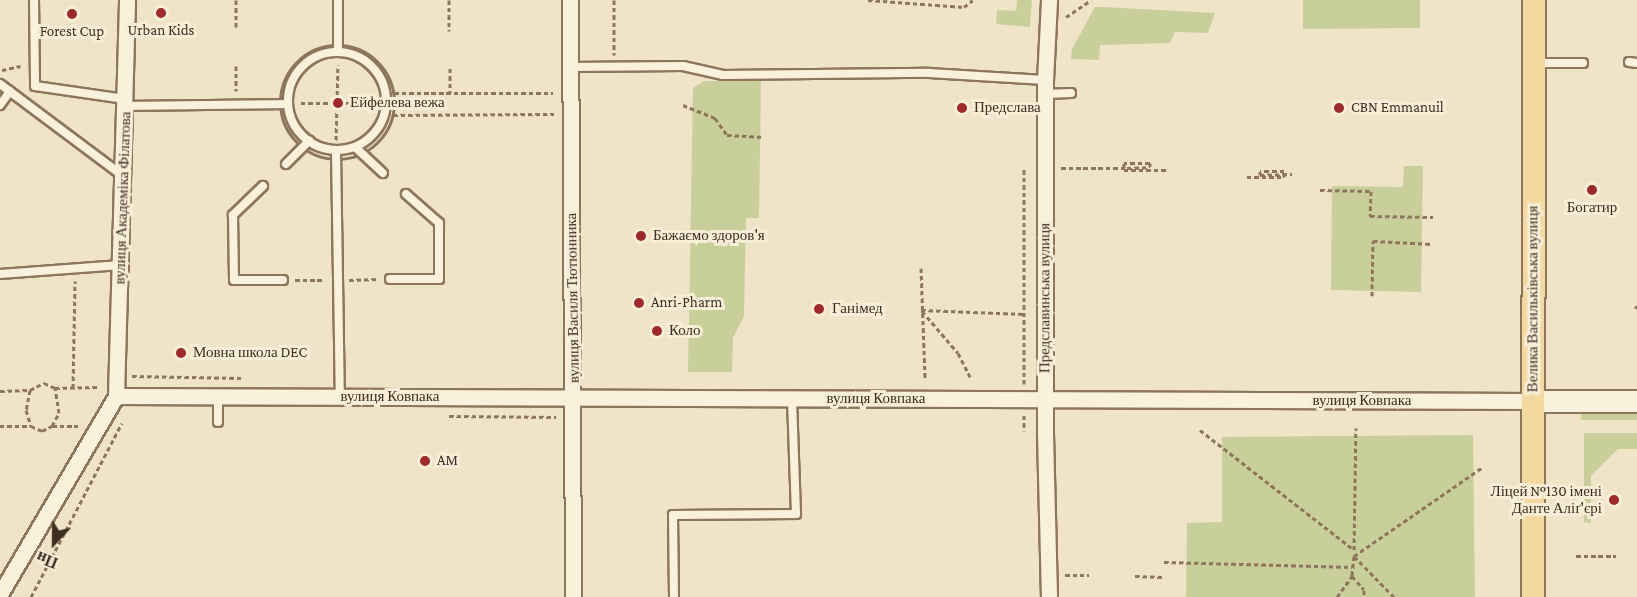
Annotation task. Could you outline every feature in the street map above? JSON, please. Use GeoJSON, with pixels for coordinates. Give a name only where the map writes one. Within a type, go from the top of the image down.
{"type":"FeatureCollection","features":[{"type":"Feature","properties":{"kind":"main road","name":"Велика Васильківська вулиця"},"geometry":{"type":"LineString","coordinates":[[1533,597],[1534,0]]}},
{"type":"Feature","properties":{"kind":"street","name":"вулиця Академіка Філатова"},"geometry":{"type":"LineString","coordinates":[[108,396],[121,266],[127,0]]}},
{"type":"Feature","properties":{"kind":"street","name":"вулиця Василя Тютюнника"},"geometry":{"type":"LineString","coordinates":[[570,0],[574,398],[573,597]]}},
{"type":"Feature","properties":{"kind":"street","name":"Предславинська вулиця"},"geometry":{"type":"LineString","coordinates":[[1049,0],[1045,87],[1045,400],[1049,597]]}},
{"type":"Feature","properties":{"kind":"street","name":"вулиця Ковпака"},"geometry":{"type":"LineString","coordinates":[[108,396],[1637,401]]}},
{"type":"Feature","properties":{"kind":"street"},"geometry":{"type":"LineString","coordinates":[[0,594],[108,396]]}},
{"type":"Feature","properties":{"kind":"lane"},"geometry":{"type":"LineString","coordinates":[[34,0],[35,86],[126,103],[284,104]]}},
{"type":"Feature","properties":{"kind":"lane"},"geometry":{"type":"LineString","coordinates":[[338,0],[338,49]]}},
{"type":"Feature","properties":{"kind":"lane"},"geometry":{"type":"LineString","coordinates":[[338,49],[372,67],[385,90],[385,109],[379,127],[354,147],[336,155],[306,144],[284,104],[302,67],[312,59],[338,49]]}},
{"type":"Feature","properties":{"kind":"lane"},"geometry":{"type":"LineString","coordinates":[[1534,63],[1582,63]]}},
{"type":"Feature","properties":{"kind":"lane"},"geometry":{"type":"LineString","coordinates":[[570,67],[683,66],[723,75],[929,73],[1045,87],[1071,93]]}},
{"type":"Feature","properties":{"kind":"lane"},"geometry":{"type":"LineString","coordinates":[[0,84],[124,177]]}},
{"type":"Feature","properties":{"kind":"lane"},"geometry":{"type":"LineString","coordinates":[[0,105],[10,91]]}},
{"type":"Feature","properties":{"kind":"lane"},"geometry":{"type":"LineString","coordinates":[[286,164],[306,144]]}},
{"type":"Feature","properties":{"kind":"lane"},"geometry":{"type":"LineString","coordinates":[[354,147],[383,173]]}},
{"type":"Feature","properties":{"kind":"lane"},"geometry":{"type":"LineString","coordinates":[[336,155],[340,397]]}},
{"type":"Feature","properties":{"kind":"lane"},"geometry":{"type":"LineString","coordinates":[[263,186],[233,215],[234,280],[283,280]]}},
{"type":"Feature","properties":{"kind":"lane"},"geometry":{"type":"LineString","coordinates":[[390,279],[439,279],[439,223],[406,194]]}},
{"type":"Feature","properties":{"kind":"lane"},"geometry":{"type":"LineString","coordinates":[[0,274],[121,266]]}},
{"type":"Feature","properties":{"kind":"lane"},"geometry":{"type":"LineString","coordinates":[[218,396],[218,422]]}},
{"type":"Feature","properties":{"kind":"lane"},"geometry":{"type":"LineString","coordinates":[[674,597],[674,515],[796,514],[792,398]]}},
{"type":"Feature","properties":{"kind":"path"},"geometry":{"type":"LineString","coordinates":[[236,0],[236,27]]}},
{"type":"Feature","properties":{"kind":"path"},"geometry":{"type":"LineString","coordinates":[[449,0],[449,31]]}},
{"type":"Feature","properties":{"kind":"path"},"geometry":{"type":"LineString","coordinates":[[614,0],[614,67]]}},
{"type":"Feature","properties":{"kind":"path"},"geometry":{"type":"LineString","coordinates":[[868,0],[964,7],[973,0]]}},
{"type":"Feature","properties":{"kind":"path"},"geometry":{"type":"LineString","coordinates":[[1063,19],[1091,0]]}},
{"type":"Feature","properties":{"kind":"path"},"geometry":{"type":"LineString","coordinates":[[314,49],[338,49],[357,49],[378,64],[394,93],[393,115],[381,138],[361,153],[317,156],[306,144],[289,133],[283,80],[302,56],[314,49]]}},
{"type":"Feature","properties":{"kind":"path"},"geometry":{"type":"LineString","coordinates":[[0,71],[22,65]]}},
{"type":"Feature","properties":{"kind":"path"},"geometry":{"type":"LineString","coordinates":[[236,66],[236,92]]}},
{"type":"Feature","properties":{"kind":"path"},"geometry":{"type":"LineString","coordinates":[[450,68],[450,93]]}},
{"type":"Feature","properties":{"kind":"path"},"geometry":{"type":"LineString","coordinates":[[336,136],[338,71]]}},
{"type":"Feature","properties":{"kind":"path"},"geometry":{"type":"LineString","coordinates":[[394,93],[558,93]]}},
{"type":"Feature","properties":{"kind":"path"},"geometry":{"type":"LineString","coordinates":[[301,103],[337,101],[376,103]]}},
{"type":"Feature","properties":{"kind":"path"},"geometry":{"type":"LineString","coordinates":[[683,105],[715,118],[727,135],[764,137]]}},
{"type":"Feature","properties":{"kind":"path"},"geometry":{"type":"LineString","coordinates":[[393,115],[559,114]]}},
{"type":"Feature","properties":{"kind":"path"},"geometry":{"type":"LineString","coordinates":[[1045,168],[1116,168],[1127,168],[1150,167],[1150,164],[1124,163],[1124,170],[1166,170]]}},
{"type":"Feature","properties":{"kind":"path"},"geometry":{"type":"LineString","coordinates":[[1024,167],[1024,377]]}},
{"type":"Feature","properties":{"kind":"path"},"geometry":{"type":"LineString","coordinates":[[1247,177],[1284,177],[1284,171],[1260,171],[1260,175],[1292,174]]}},
{"type":"Feature","properties":{"kind":"path"},"geometry":{"type":"LineString","coordinates":[[1320,190],[1371,191],[1370,216],[1433,217]]}},
{"type":"Feature","properties":{"kind":"path"},"geometry":{"type":"LineString","coordinates":[[1372,296],[1373,241],[1433,244]]}},
{"type":"Feature","properties":{"kind":"path"},"geometry":{"type":"LineString","coordinates":[[921,268],[925,378]]}},
{"type":"Feature","properties":{"kind":"path"},"geometry":{"type":"LineString","coordinates":[[73,388],[75,269]]}},
{"type":"Feature","properties":{"kind":"path"},"geometry":{"type":"LineString","coordinates":[[921,310],[1024,314]]}},
{"type":"Feature","properties":{"kind":"path"},"geometry":{"type":"LineString","coordinates":[[921,310],[958,353],[970,377]]}},
{"type":"Feature","properties":{"kind":"path"},"geometry":{"type":"LineString","coordinates":[[103,375],[102,387],[108,396]]}},
{"type":"Feature","properties":{"kind":"path"},"geometry":{"type":"LineString","coordinates":[[0,391],[30,390],[44,383],[55,388],[102,387]]}},
{"type":"Feature","properties":{"kind":"path"},"geometry":{"type":"LineString","coordinates":[[52,426],[59,404],[55,388]]}},
{"type":"Feature","properties":{"kind":"path"},"geometry":{"type":"LineString","coordinates":[[30,390],[26,410],[31,426]]}},
{"type":"Feature","properties":{"kind":"path"},"geometry":{"type":"LineString","coordinates":[[31,597],[127,412]]}},
{"type":"Feature","properties":{"kind":"path"},"geometry":{"type":"LineString","coordinates":[[0,426],[31,426],[42,431],[52,426],[83,426],[77,436]]}},
{"type":"Feature","properties":{"kind":"path"},"geometry":{"type":"LineString","coordinates":[[1337,597],[1352,576],[1356,428]]}},
{"type":"Feature","properties":{"kind":"path"},"geometry":{"type":"LineString","coordinates":[[1200,430],[1354,550]]}},
{"type":"Feature","properties":{"kind":"path"},"geometry":{"type":"LineString","coordinates":[[1354,556],[1483,467]]}},
{"type":"Feature","properties":{"kind":"path"},"geometry":{"type":"LineString","coordinates":[[1354,556],[1394,597]]}},
{"type":"Feature","properties":{"kind":"path"},"geometry":{"type":"LineString","coordinates":[[1576,556],[1616,556]]}},
{"type":"Feature","properties":{"kind":"path"},"geometry":{"type":"LineString","coordinates":[[1164,562],[1352,567]]}},
{"type":"Feature","properties":{"kind":"path"},"geometry":{"type":"LineString","coordinates":[[1048,576],[1089,575]]}},
{"type":"Feature","properties":{"kind":"path"},"geometry":{"type":"LineString","coordinates":[[1134,576],[1164,577]]}},
{"type":"Feature","properties":{"kind":"path"},"geometry":{"type":"LineString","coordinates":[[1352,576],[1364,590],[1364,597]]}},
{"type":"Feature","properties":{"kind":"green space"},"geometry":{"type":"Polygon","coordinates":[[[1017,0],[1032,0],[1030,27],[996,24],[997,10],[1016,11],[1017,0]]]}},
{"type":"Feature","properties":{"kind":"green space"},"geometry":{"type":"Polygon","coordinates":[[[1303,0],[1420,0],[1420,28],[1303,29],[1303,0]]]}},
{"type":"Feature","properties":{"kind":"green space"},"geometry":{"type":"Polygon","coordinates":[[[1095,7],[1215,13],[1208,33],[1175,32],[1170,43],[1100,45],[1099,60],[1071,59],[1072,49],[1095,7]]]}},
{"type":"Feature","properties":{"kind":"green space"},"geometry":{"type":"Polygon","coordinates":[[[704,81],[761,81],[759,218],[746,218],[744,316],[733,338],[732,372],[688,372],[693,88],[704,81]]]}},
{"type":"Feature","properties":{"kind":"green space"},"geometry":{"type":"Polygon","coordinates":[[[1404,166],[1423,166],[1421,292],[1331,290],[1332,186],[1403,187],[1404,166]]]}},
{"type":"Feature","properties":{"kind":"green space"},"geometry":{"type":"Polygon","coordinates":[[[1581,410],[1637,410],[1637,420],[1581,420],[1581,410]]]}},
{"type":"Feature","properties":{"kind":"green space"},"geometry":{"type":"Polygon","coordinates":[[[1584,433],[1637,433],[1637,449],[1618,449],[1591,476],[1591,523],[1584,522],[1584,433]]]}},
{"type":"Feature","properties":{"kind":"green space"},"geometry":{"type":"Polygon","coordinates":[[[1473,435],[1475,597],[1186,597],[1187,523],[1222,522],[1222,437],[1473,435]]]}},
{"type":"Feature","properties":{"kind":"place","name":"Urban Kids"},"geometry":{"type":"Point","coordinates":[161,13]}},
{"type":"Feature","properties":{"kind":"place","name":"Forest Cup"},"geometry":{"type":"Point","coordinates":[72,14]}},
{"type":"Feature","properties":{"kind":"place","name":"Ейфелева вежа"},"geometry":{"type":"Point","coordinates":[338,103]}},
{"type":"Feature","properties":{"kind":"place","name":"Предслава"},"geometry":{"type":"Point","coordinates":[962,108]}},
{"type":"Feature","properties":{"kind":"place","name":"CBN Emmanuil"},"geometry":{"type":"Point","coordinates":[1339,108]}},
{"type":"Feature","properties":{"kind":"place","name":"Богатир"},"geometry":{"type":"Point","coordinates":[1592,190]}},
{"type":"Feature","properties":{"kind":"place","name":"Бажаємо здоров'я"},"geometry":{"type":"Point","coordinates":[641,236]}},
{"type":"Feature","properties":{"kind":"place","name":"Anri-Pharm"},"geometry":{"type":"Point","coordinates":[639,303]}},
{"type":"Feature","properties":{"kind":"place","name":"Ганімед"},"geometry":{"type":"Point","coordinates":[819,309]}},
{"type":"Feature","properties":{"kind":"place","name":"Коло"},"geometry":{"type":"Point","coordinates":[657,331]}},
{"type":"Feature","properties":{"kind":"place","name":"Мовна школа DEC"},"geometry":{"type":"Point","coordinates":[181,353]}},
{"type":"Feature","properties":{"kind":"place","name":"AM"},"geometry":{"type":"Point","coordinates":[425,461]}},
{"type":"Feature","properties":{"kind":"place","name":"Ліцей №130 імені Данте Аліґ'єрі"},"geometry":{"type":"Point","coordinates":[1614,500]}}]}
